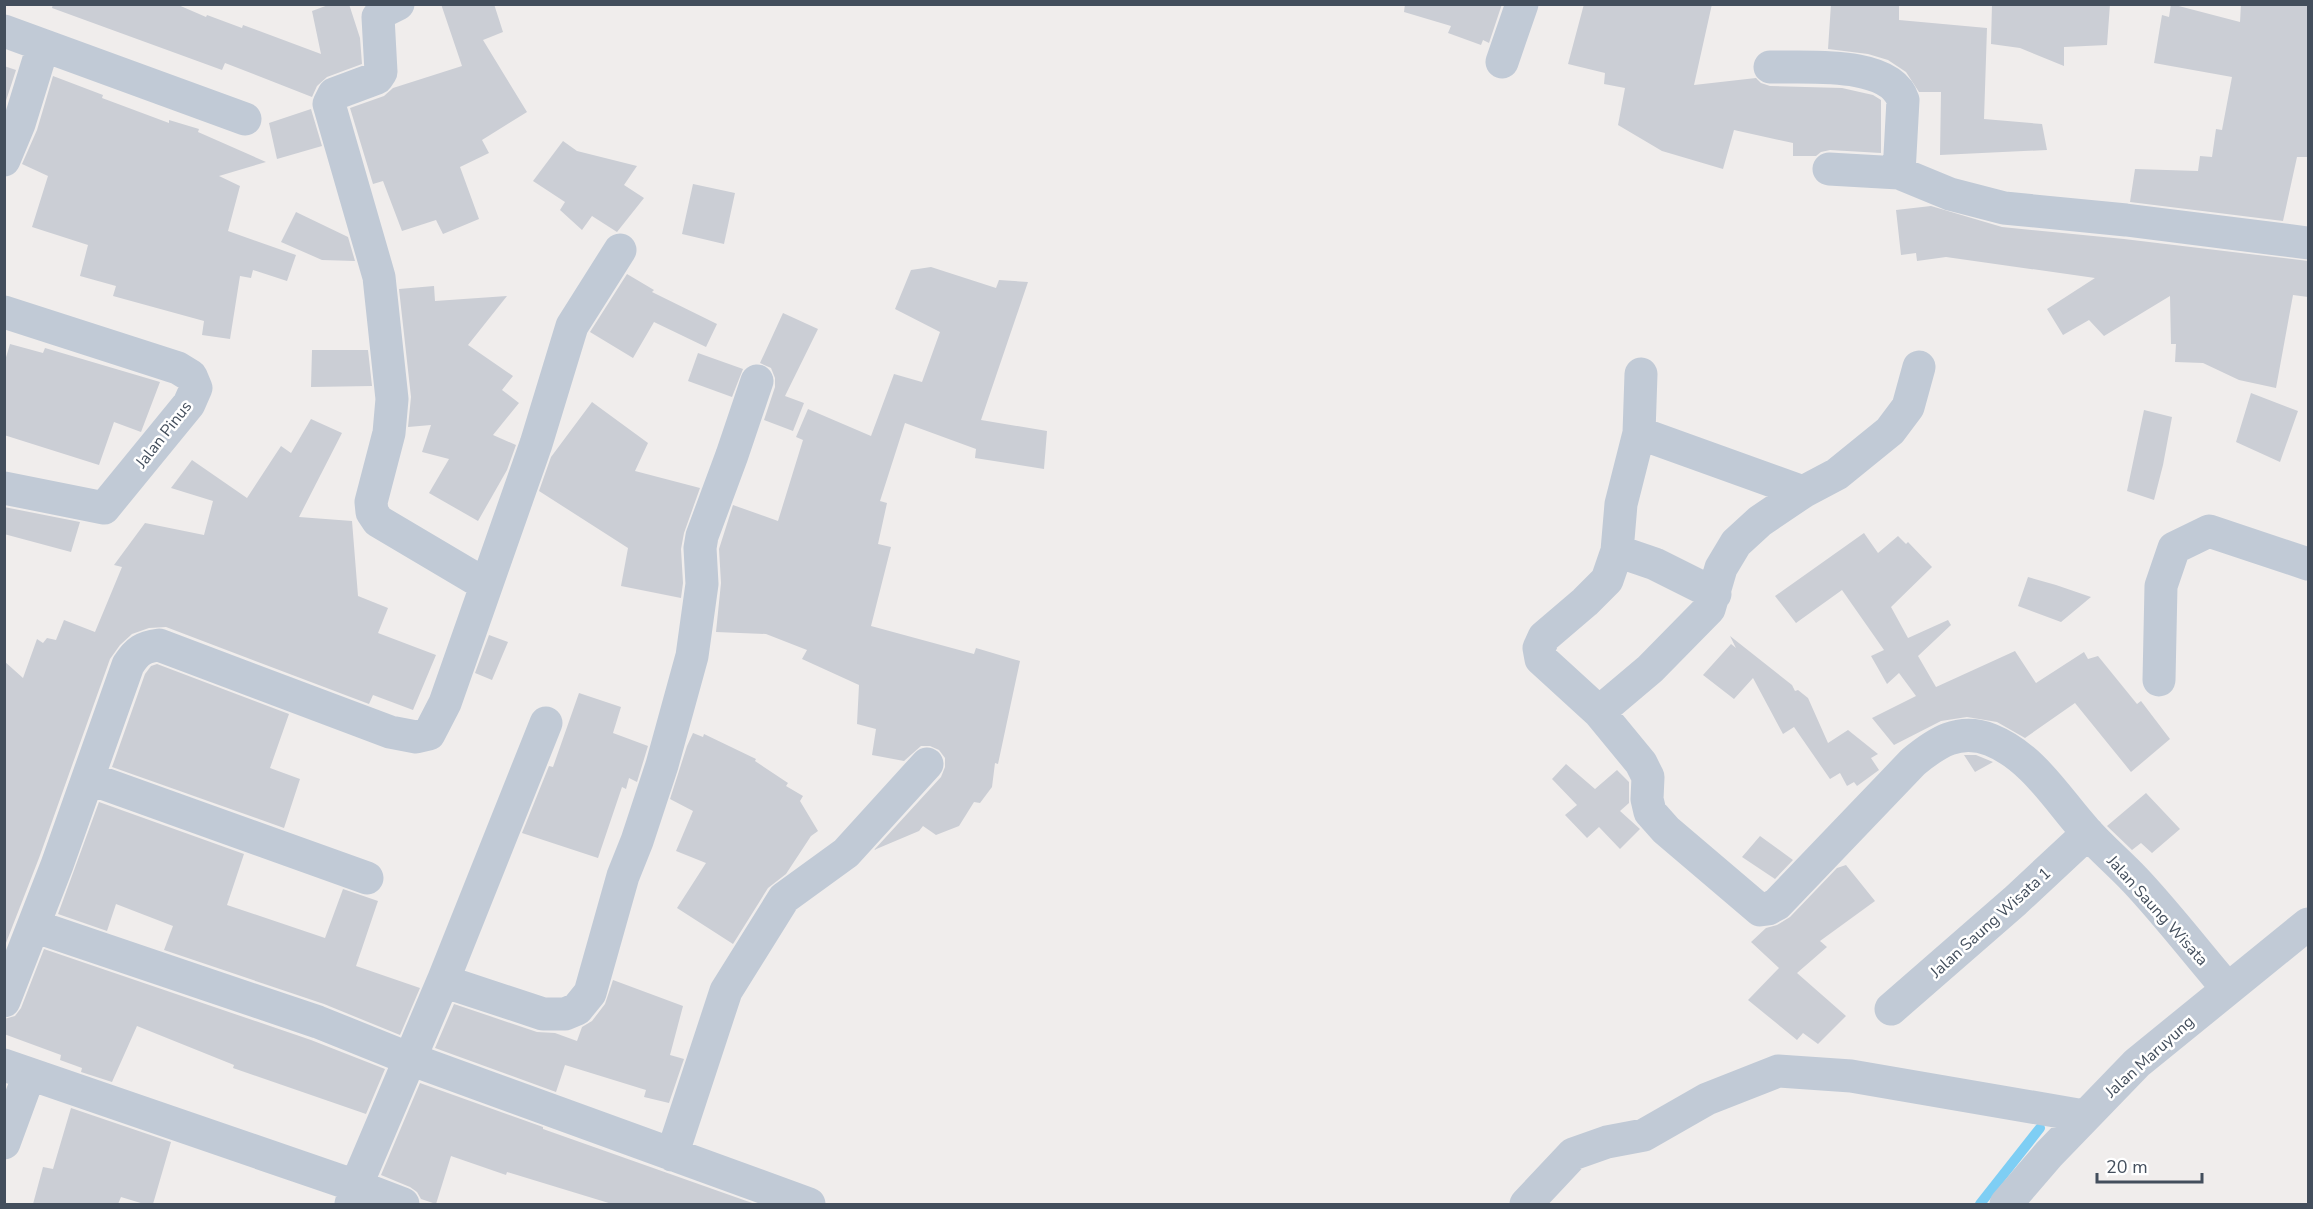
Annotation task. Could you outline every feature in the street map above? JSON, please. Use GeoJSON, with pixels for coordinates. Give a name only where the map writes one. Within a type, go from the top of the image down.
{"type":"FeatureCollection","features":[{"type":"Feature","properties":{"kind":"street"},"geometry":{"type":"LineString","coordinates":[[398,4],[382,12],[378,17],[381,72],[377,78],[334,94],[329,104],[379,277],[382,299],[392,399],[388,433],[371,502],[372,512],[378,521],[486,585]]}},
{"type":"Feature","properties":{"kind":"street"},"geometry":{"type":"LineString","coordinates":[[1502,62],[1522,4]]}},
{"type":"Feature","properties":{"kind":"street"},"geometry":{"type":"LineString","coordinates":[[4,31],[245,119]]}},
{"type":"Feature","properties":{"kind":"street"},"geometry":{"type":"LineString","coordinates":[[4,160],[19,124],[43,46]]}},
{"type":"Feature","properties":{"kind":"street"},"geometry":{"type":"LineString","coordinates":[[1770,67],[1844,69],[1871,74],[1891,83],[1900,91],[1903,100],[1899,172]]}},
{"type":"Feature","properties":{"kind":"street"},"geometry":{"type":"LineString","coordinates":[[1829,168],[1899,172],[1950,194],[2004,208],[2127,220],[2308,243]]}},
{"type":"Feature","properties":{"kind":"street"},"geometry":{"type":"LineString","coordinates":[[4,1001],[34,926],[129,665],[136,653],[144,647],[159,645],[390,732],[416,737],[427,735],[446,703],[536,444],[572,326],[620,250]]}},
{"type":"Feature","properties":{"kind":"street","name":"Jalan Pinus"},"geometry":{"type":"LineString","coordinates":[[4,312],[178,368],[191,376],[196,388],[189,404],[104,508],[4,488]]}},
{"type":"Feature","properties":{"kind":"street"},"geometry":{"type":"LineString","coordinates":[[1641,374],[1639,433],[1621,504],[1617,551],[1607,579],[1585,602],[1544,637],[1539,648],[1541,659],[1599,712],[1650,669],[1709,609],[1721,568],[1736,543],[1760,521],[1803,492],[1837,474],[1890,431],[1908,407],[1919,367]]}},
{"type":"Feature","properties":{"kind":"street"},"geometry":{"type":"LineString","coordinates":[[443,981],[543,1014],[565,1014],[577,1009],[590,993],[623,876],[662,765],[692,656],[702,584],[700,548],[702,536],[757,381]]}},
{"type":"Feature","properties":{"kind":"street"},"geometry":{"type":"LineString","coordinates":[[1639,433],[1803,492]]}},
{"type":"Feature","properties":{"kind":"street"},"geometry":{"type":"LineString","coordinates":[[2160,680],[2161,585],[2174,548],[2209,531],[2308,564]]}},
{"type":"Feature","properties":{"kind":"street"},"geometry":{"type":"LineString","coordinates":[[1617,551],[1655,564],[1715,594]]}},
{"type":"Feature","properties":{"kind":"street","name":"Jalan Saung Wisata"},"geometry":{"type":"LineString","coordinates":[[1599,712],[1641,763],[1648,777],[1647,800],[1650,812],[1666,830],[1760,910],[1768,909],[1777,903],[1912,762],[1934,745],[1951,737],[1968,736],[1990,740],[2023,758],[2088,833],[2136,880],[2227,988]]}},
{"type":"Feature","properties":{"kind":"street"},"geometry":{"type":"LineString","coordinates":[[353,1195],[443,981],[546,723]]}},
{"type":"Feature","properties":{"kind":"street"},"geometry":{"type":"LineString","coordinates":[[672,1155],[726,991],[784,898],[846,853],[927,764]]}},
{"type":"Feature","properties":{"kind":"street"},"geometry":{"type":"LineString","coordinates":[[87,778],[367,878]]}},
{"type":"Feature","properties":{"kind":"street","name":"Jalan Saung Wisata 1"},"geometry":{"type":"LineString","coordinates":[[1891,1009],[2088,833]]}},
{"type":"Feature","properties":{"kind":"street","name":"Jalan Maruyung"},"geometry":{"type":"LineString","coordinates":[[2006,1204],[2084,1116],[2137,1063],[2308,924]]}},
{"type":"Feature","properties":{"kind":"street"},"geometry":{"type":"LineString","coordinates":[[34,926],[318,1023],[410,1059],[809,1204]]}},
{"type":"Feature","properties":{"kind":"street"},"geometry":{"type":"LineString","coordinates":[[4,1143],[17,1070],[353,1195],[403,1204]]}},
{"type":"Feature","properties":{"kind":"street"},"geometry":{"type":"LineString","coordinates":[[1526,1204],[1574,1154],[1607,1142],[1644,1135],[1707,1099],[1778,1071],[1851,1076],[2084,1116]]}},
{"type":"Feature","properties":{"kind":"building"},"geometry":{"type":"Polygon","coordinates":[[[53,4],[176,4],[206,17],[207,15],[242,28],[243,25],[321,54],[312,11],[331,4],[349,4],[360,38],[362,64],[327,77],[317,86],[312,97],[225,63],[222,70],[52,8],[53,4]]]}},
{"type":"Feature","properties":{"kind":"building"},"geometry":{"type":"Polygon","coordinates":[[[441,4],[494,4],[503,32],[483,40],[527,112],[482,140],[489,153],[460,167],[479,219],[443,234],[436,220],[402,231],[383,181],[373,184],[350,108],[384,96],[393,88],[462,66],[441,4]]]}},
{"type":"Feature","properties":{"kind":"building"},"geometry":{"type":"Polygon","coordinates":[[[1405,4],[1502,4],[1489,43],[1483,40],[1481,45],[1448,33],[1451,26],[1404,12],[1405,4]]]}},
{"type":"Feature","properties":{"kind":"building"},"geometry":{"type":"Polygon","coordinates":[[[1584,4],[1712,4],[1694,85],[1756,78],[1761,83],[1770,86],[1842,88],[1873,95],[1881,100],[1881,153],[1830,150],[1816,156],[1793,156],[1793,143],[1734,130],[1723,169],[1662,151],[1618,125],[1625,88],[1604,84],[1605,73],[1568,64],[1584,4]]]}},
{"type":"Feature","properties":{"kind":"building"},"geometry":{"type":"Polygon","coordinates":[[[1831,4],[1899,4],[1899,20],[1987,28],[1984,119],[2042,124],[2047,150],[1940,155],[1941,92],[1919,92],[1906,72],[1888,60],[1868,54],[1828,49],[1831,4]]]}},
{"type":"Feature","properties":{"kind":"building"},"geometry":{"type":"Polygon","coordinates":[[[1992,4],[2110,4],[2107,45],[2064,47],[2064,66],[2020,48],[1991,44],[1992,4]]]}},
{"type":"Feature","properties":{"kind":"building"},"geometry":{"type":"Polygon","coordinates":[[[2171,4],[2240,22],[2241,4],[2308,4],[2308,157],[2297,157],[2283,221],[2130,202],[2135,169],[2198,171],[2200,156],[2212,157],[2216,129],[2222,130],[2232,77],[2154,63],[2162,15],[2169,17],[2171,4]]]}},
{"type":"Feature","properties":{"kind":"building"},"geometry":{"type":"Polygon","coordinates":[[[4,66],[16,70],[4,107],[4,66]]]}},
{"type":"Feature","properties":{"kind":"building"},"geometry":{"type":"Polygon","coordinates":[[[53,76],[103,95],[102,98],[169,123],[169,120],[199,129],[198,132],[266,162],[219,176],[240,186],[228,231],[296,255],[287,281],[253,270],[251,278],[240,276],[230,339],[202,335],[204,321],[113,296],[116,286],[80,276],[88,245],[32,227],[48,176],[22,164],[37,130],[53,76]]]}},
{"type":"Feature","properties":{"kind":"building"},"geometry":{"type":"Polygon","coordinates":[[[311,109],[322,146],[277,159],[269,123],[311,109]]]}},
{"type":"Feature","properties":{"kind":"building"},"geometry":{"type":"Polygon","coordinates":[[[563,141],[577,151],[637,166],[624,185],[644,198],[617,232],[592,216],[582,230],[560,210],[565,202],[533,181],[563,141]]]}},
{"type":"Feature","properties":{"kind":"building"},"geometry":{"type":"Polygon","coordinates":[[[693,184],[735,193],[724,244],[682,234],[693,184]]]}},
{"type":"Feature","properties":{"kind":"building"},"geometry":{"type":"Polygon","coordinates":[[[1931,206],[2002,227],[2308,261],[2308,297],[2293,295],[2276,388],[2239,380],[2203,363],[2175,362],[2176,344],[2171,344],[2170,296],[2104,336],[2089,320],[2063,335],[2047,309],[2095,278],[1946,257],[1917,261],[1916,253],[1901,255],[1896,210],[1931,206]]]}},
{"type":"Feature","properties":{"kind":"building"},"geometry":{"type":"Polygon","coordinates":[[[296,212],[348,237],[355,261],[322,260],[281,242],[296,212]]]}},
{"type":"Feature","properties":{"kind":"building"},"geometry":{"type":"Polygon","coordinates":[[[931,267],[996,288],[999,280],[1028,282],[981,420],[1047,431],[1044,469],[975,458],[976,449],[905,423],[880,501],[887,503],[878,544],[891,547],[871,626],[974,654],[976,648],[1020,661],[998,764],[995,763],[992,787],[980,803],[974,802],[959,826],[936,835],[923,826],[919,831],[874,850],[941,777],[945,767],[945,758],[939,750],[930,746],[921,746],[904,761],[872,755],[876,729],[857,724],[859,685],[802,659],[807,650],[766,634],[716,632],[721,583],[719,549],[733,505],[778,521],[803,440],[796,437],[808,409],[871,436],[894,374],[922,382],[940,332],[895,309],[911,270],[931,267]]]}},
{"type":"Feature","properties":{"kind":"building"},"geometry":{"type":"Polygon","coordinates":[[[627,274],[654,290],[652,292],[717,324],[706,347],[654,322],[633,358],[590,332],[627,274]]]}},
{"type":"Feature","properties":{"kind":"building"},"geometry":{"type":"Polygon","coordinates":[[[434,286],[435,301],[507,296],[468,345],[513,376],[502,390],[519,403],[493,435],[516,445],[507,470],[478,521],[429,493],[449,459],[422,452],[431,425],[408,427],[411,397],[399,289],[434,286]]]}},
{"type":"Feature","properties":{"kind":"building"},"geometry":{"type":"Polygon","coordinates":[[[783,313],[818,329],[785,396],[804,403],[793,431],[764,420],[775,387],[775,378],[771,368],[760,363],[783,313]]]}},
{"type":"Feature","properties":{"kind":"building"},"geometry":{"type":"Polygon","coordinates":[[[10,344],[43,353],[45,348],[160,382],[141,432],[114,422],[99,465],[4,435],[4,364],[10,344]]]}},
{"type":"Feature","properties":{"kind":"building"},"geometry":{"type":"Polygon","coordinates":[[[312,350],[368,350],[372,386],[311,387],[312,350]]]}},
{"type":"Feature","properties":{"kind":"building"},"geometry":{"type":"Polygon","coordinates":[[[698,353],[743,369],[732,397],[688,381],[698,353]]]}},
{"type":"Feature","properties":{"kind":"building"},"geometry":{"type":"Polygon","coordinates":[[[2251,393],[2298,411],[2280,462],[2236,442],[2251,393]]]}},
{"type":"Feature","properties":{"kind":"building"},"geometry":{"type":"Polygon","coordinates":[[[592,402],[648,443],[635,471],[700,488],[684,533],[681,549],[683,583],[681,598],[621,586],[628,548],[539,491],[551,457],[592,402]]]}},
{"type":"Feature","properties":{"kind":"building"},"geometry":{"type":"Polygon","coordinates":[[[2144,410],[2172,417],[2154,500],[2127,491],[2144,410]]]}},
{"type":"Feature","properties":{"kind":"building"},"geometry":{"type":"Polygon","coordinates":[[[311,419],[342,433],[299,517],[352,521],[358,596],[388,608],[378,633],[436,655],[413,710],[373,695],[369,704],[166,627],[149,628],[132,634],[110,659],[39,858],[4,948],[4,661],[23,678],[37,639],[43,643],[47,638],[56,640],[64,620],[95,632],[122,567],[114,565],[145,523],[204,535],[213,501],[171,488],[192,460],[247,498],[281,446],[291,453],[311,419]]]}},
{"type":"Feature","properties":{"kind":"building"},"geometry":{"type":"Polygon","coordinates":[[[4,507],[80,522],[71,552],[4,534],[4,507]]]}},
{"type":"Feature","properties":{"kind":"building"},"geometry":{"type":"Polygon","coordinates":[[[1864,533],[1878,553],[1898,536],[1906,544],[1908,542],[1932,567],[1891,607],[1908,638],[1948,620],[1951,625],[1918,656],[1936,687],[2015,651],[2036,683],[2084,652],[2088,659],[2098,656],[2137,704],[2141,701],[2170,739],[2131,772],[2075,703],[2025,738],[1997,722],[1967,717],[1941,721],[1894,745],[1872,718],[1916,696],[1899,673],[1887,684],[1871,656],[1884,650],[1842,590],[1796,623],[1775,596],[1864,533]]]}},
{"type":"Feature","properties":{"kind":"building"},"geometry":{"type":"Polygon","coordinates":[[[2028,577],[2091,597],[2061,622],[2018,606],[2028,577]]]}},
{"type":"Feature","properties":{"kind":"building"},"geometry":{"type":"Polygon","coordinates":[[[489,635],[508,642],[492,680],[475,673],[489,635]]]}},
{"type":"Feature","properties":{"kind":"building"},"geometry":{"type":"Polygon","coordinates":[[[1730,636],[1792,685],[1795,691],[1798,690],[1808,698],[1828,743],[1848,730],[1878,754],[1871,758],[1879,770],[1857,786],[1854,782],[1847,786],[1840,773],[1830,779],[1794,727],[1783,734],[1753,678],[1734,699],[1703,675],[1731,644],[1736,648],[1730,636]]]}},
{"type":"Feature","properties":{"kind":"building"},"geometry":{"type":"Polygon","coordinates":[[[157,664],[289,714],[270,768],[300,779],[284,828],[112,767],[145,674],[151,666],[157,664]]]}},
{"type":"Feature","properties":{"kind":"building"},"geometry":{"type":"Polygon","coordinates":[[[579,693],[621,707],[613,733],[648,746],[637,782],[629,778],[626,789],[622,787],[598,858],[522,833],[549,766],[553,767],[579,693]]]}},
{"type":"Feature","properties":{"kind":"building"},"geometry":{"type":"Polygon","coordinates":[[[693,733],[703,737],[704,734],[756,759],[755,761],[788,783],[786,786],[803,796],[800,801],[818,831],[811,836],[786,874],[768,888],[733,944],[677,908],[706,863],[676,851],[693,811],[670,799],[693,733]]]}},
{"type":"Feature","properties":{"kind":"building"},"geometry":{"type":"Polygon","coordinates":[[[1964,755],[1976,755],[1993,762],[1975,772],[1964,755]]]}},
{"type":"Feature","properties":{"kind":"building"},"geometry":{"type":"Polygon","coordinates":[[[1566,764],[1595,789],[1617,770],[1629,782],[1629,803],[1620,811],[1640,829],[1620,849],[1599,827],[1587,838],[1565,815],[1577,805],[1552,779],[1566,764]]]}},
{"type":"Feature","properties":{"kind":"building"},"geometry":{"type":"Polygon","coordinates":[[[2146,793],[2180,829],[2152,853],[2141,843],[2132,850],[2107,826],[2146,793]]]}},
{"type":"Feature","properties":{"kind":"building"},"geometry":{"type":"Polygon","coordinates":[[[99,802],[244,854],[227,905],[325,938],[343,889],[378,901],[356,966],[420,988],[400,1035],[324,1004],[164,950],[173,926],[116,904],[107,931],[58,914],[99,802]]]}},
{"type":"Feature","properties":{"kind":"building"},"geometry":{"type":"Polygon","coordinates":[[[1760,836],[1793,860],[1775,879],[1742,857],[1760,836]]]}},
{"type":"Feature","properties":{"kind":"building"},"geometry":{"type":"Polygon","coordinates":[[[1846,865],[1875,901],[1820,941],[1827,947],[1797,973],[1846,1016],[1818,1044],[1803,1033],[1797,1040],[1748,1000],[1779,968],[1751,942],[1766,928],[1777,925],[1790,917],[1837,868],[1846,865]]]}},
{"type":"Feature","properties":{"kind":"building"},"geometry":{"type":"Polygon","coordinates":[[[44,949],[311,1040],[385,1069],[366,1114],[233,1068],[234,1065],[137,1026],[112,1082],[81,1072],[82,1068],[60,1060],[61,1055],[4,1034],[4,1019],[15,1016],[21,1008],[44,949]]]}},
{"type":"Feature","properties":{"kind":"building"},"geometry":{"type":"Polygon","coordinates":[[[613,980],[683,1006],[670,1055],[684,1059],[669,1103],[644,1097],[646,1090],[565,1065],[556,1092],[435,1048],[454,1004],[537,1032],[555,1033],[577,1041],[582,1027],[592,1021],[605,1004],[613,980]]]}},
{"type":"Feature","properties":{"kind":"building"},"geometry":{"type":"Polygon","coordinates":[[[420,1083],[755,1204],[612,1204],[507,1172],[506,1175],[451,1156],[436,1204],[421,1199],[410,1187],[381,1175],[420,1083]]]}},
{"type":"Feature","properties":{"kind":"building"},"geometry":{"type":"Polygon","coordinates":[[[71,1108],[171,1142],[153,1204],[144,1204],[121,1197],[118,1204],[33,1204],[43,1167],[53,1169],[71,1108]]]}},
{"type":"Feature","properties":{"kind":"waterway"},"geometry":{"type":"LineString","coordinates":[[1980,1204],[2040,1128]]}}]}
